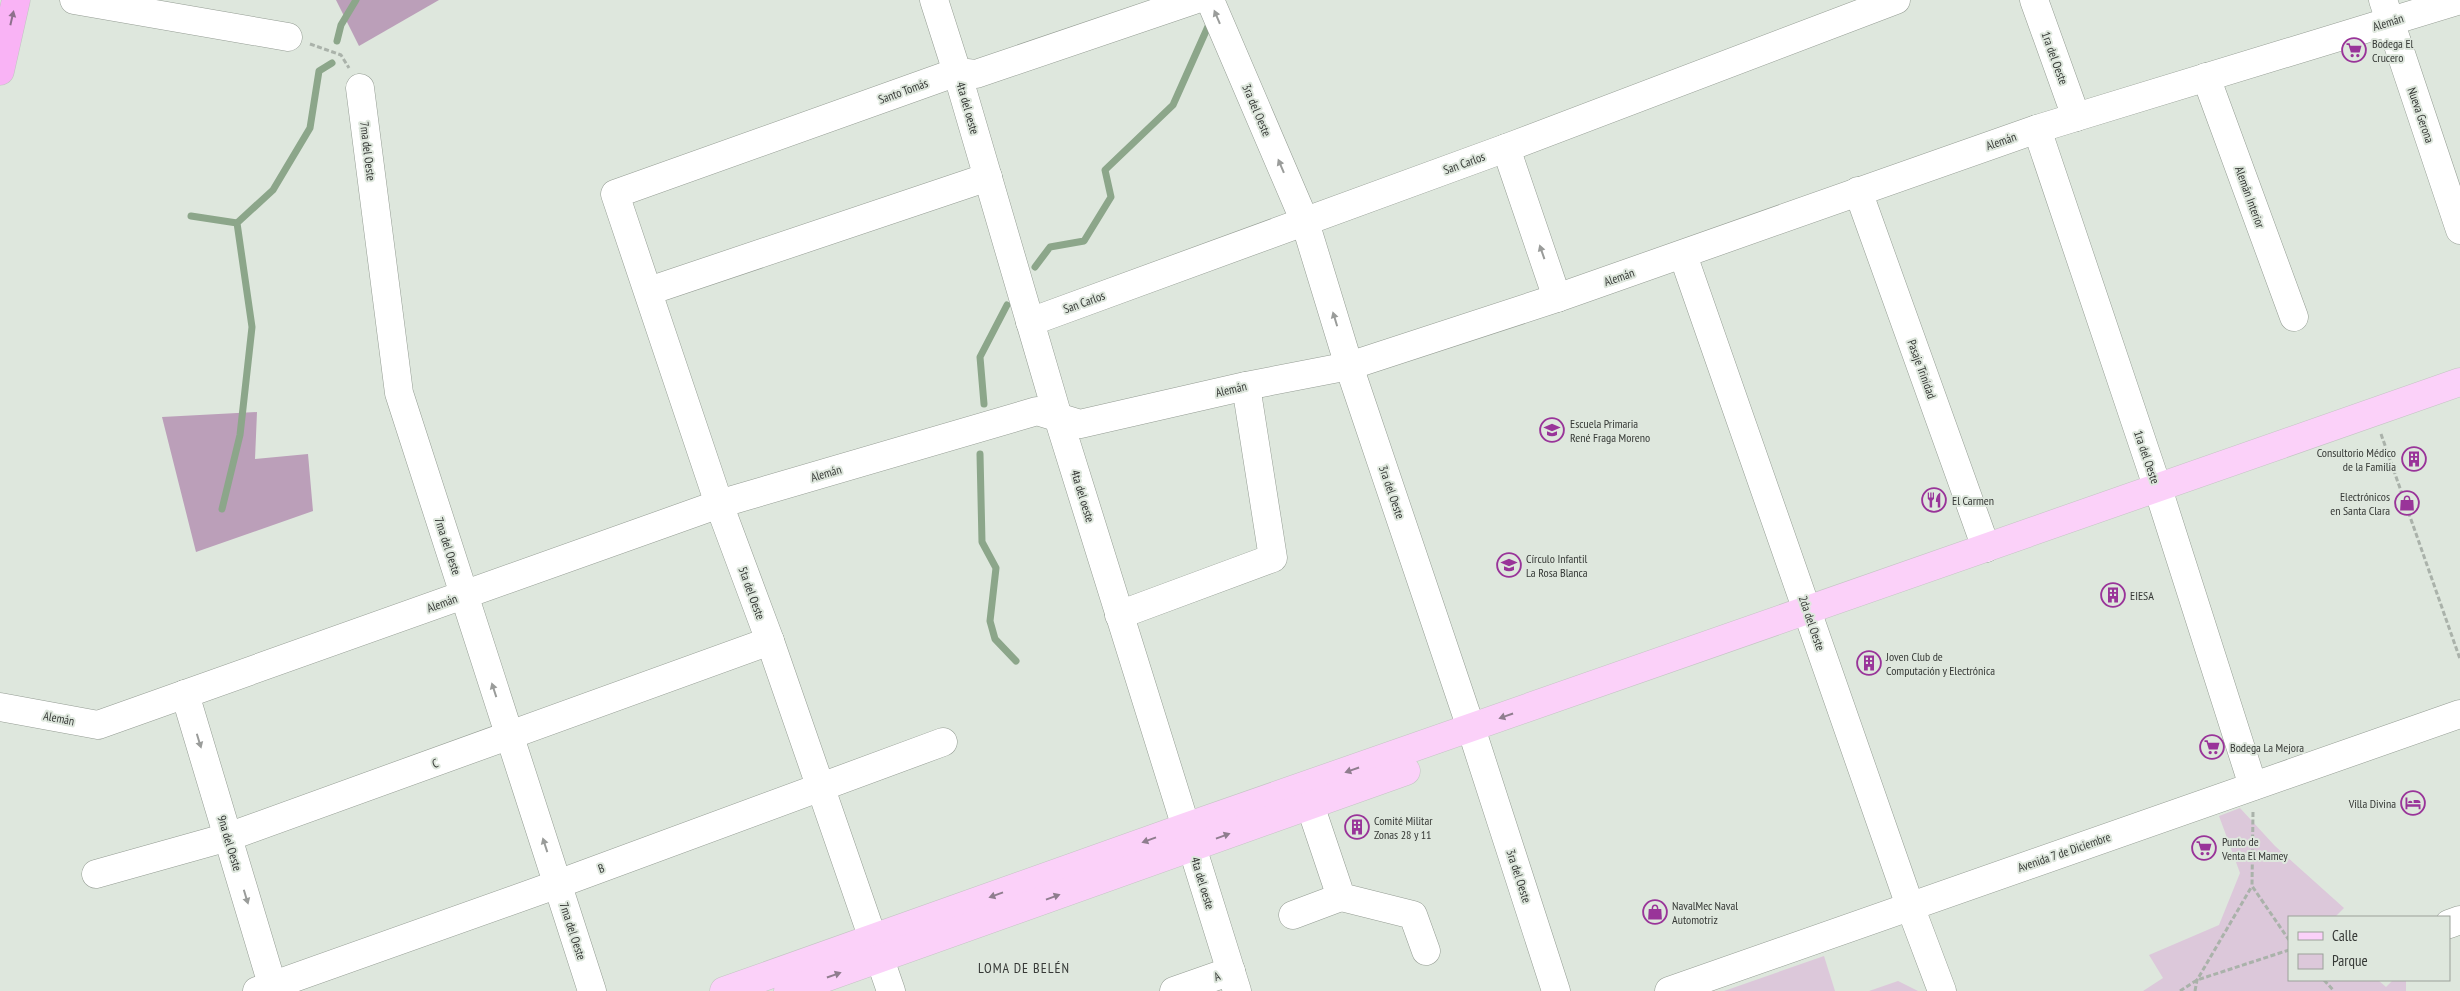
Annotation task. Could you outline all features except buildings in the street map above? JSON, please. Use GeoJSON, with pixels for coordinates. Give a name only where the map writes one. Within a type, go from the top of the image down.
{"type":"FeatureCollection","features":[{"type":"Feature","properties":{"kind":"highway"},"geometry":{"type":"LineString","coordinates":[[0,71],[16,0]]}},
{"type":"Feature","properties":{"kind":"main road"},"geometry":{"type":"LineString","coordinates":[[724,991],[876,949],[2159,493],[2460,382]]}},
{"type":"Feature","properties":{"kind":"main road"},"geometry":{"type":"LineString","coordinates":[[1810,617],[1986,548],[2460,400]]}},
{"type":"Feature","properties":{"kind":"main road"},"geometry":{"type":"LineString","coordinates":[[1189,837],[1310,805],[1474,737]]}},
{"type":"Feature","properties":{"kind":"main road"},"geometry":{"type":"LineString","coordinates":[[788,991],[876,949]]}},
{"type":"Feature","properties":{"kind":"street"},"geometry":{"type":"LineString","coordinates":[[74,0],[288,37]]}},
{"type":"Feature","properties":{"kind":"street","name":"4ta del oeste"},"geometry":{"type":"LineString","coordinates":[[934,0],[957,72],[1058,417],[1234,981]]}},
{"type":"Feature","properties":{"kind":"street","name":"Santo Tomás"},"geometry":{"type":"LineString","coordinates":[[615,194],[957,72],[976,74],[1194,0]]}},
{"type":"Feature","properties":{"kind":"street","name":"3ra del Oeste"},"geometry":{"type":"LineString","coordinates":[[1210,0],[1305,222],[1349,366],[1474,737],[1556,991]]}},
{"type":"Feature","properties":{"kind":"street","name":"San Carlos"},"geometry":{"type":"LineString","coordinates":[[1030,322],[1506,148],[1896,0]]}},
{"type":"Feature","properties":{"kind":"street","name":"1ra del Oeste"},"geometry":{"type":"LineString","coordinates":[[2034,0],[2076,117]]}},
{"type":"Feature","properties":{"kind":"street","name":"Alemán"},"geometry":{"type":"LineString","coordinates":[[0,707],[98,725],[719,504],[1037,411],[1080,424],[1246,386],[1349,366],[1683,255],[2037,128],[2206,77],[2386,11],[2460,0]]}},
{"type":"Feature","properties":{"kind":"street","name":"Nueva Gerona"},"geometry":{"type":"LineString","coordinates":[[2386,11],[2460,228]]}},
{"type":"Feature","properties":{"kind":"street","name":"Alemán Interior"},"geometry":{"type":"LineString","coordinates":[[2206,77],[2294,317]]}},
{"type":"Feature","properties":{"kind":"street","name":"7ma del Oeste"},"geometry":{"type":"LineString","coordinates":[[360,88],[399,393],[592,991]]}},
{"type":"Feature","properties":{"kind":"street","name":"1ra del Oeste"},"geometry":{"type":"LineString","coordinates":[[2037,128],[2159,493],[2253,786]]}},
{"type":"Feature","properties":{"kind":"street"},"geometry":{"type":"LineString","coordinates":[[1506,148],[1558,298]]}},
{"type":"Feature","properties":{"kind":"street"},"geometry":{"type":"LineString","coordinates":[[649,292],[988,177]]}},
{"type":"Feature","properties":{"kind":"street","name":"Pasaje Trinidad"},"geometry":{"type":"LineString","coordinates":[[1858,191],[1986,548]]}},
{"type":"Feature","properties":{"kind":"street","name":"5ta del Oeste"},"geometry":{"type":"LineString","coordinates":[[615,194],[719,504],[770,641],[891,991]]}},
{"type":"Feature","properties":{"kind":"street","name":"2da del Oeste"},"geometry":{"type":"LineString","coordinates":[[1683,255],[1910,906],[1942,991]]}},
{"type":"Feature","properties":{"kind":"street"},"geometry":{"type":"LineString","coordinates":[[1120,615],[1273,558],[1246,386]]}},
{"type":"Feature","properties":{"kind":"street","name":"C"},"geometry":{"type":"LineString","coordinates":[[96,874],[228,837],[770,641]]}},
{"type":"Feature","properties":{"kind":"street","name":"9na del Oeste"},"geometry":{"type":"LineString","coordinates":[[185,694],[228,837],[268,990]]}},
{"type":"Feature","properties":{"kind":"street","name":"Avenida 7 de Diciembre"},"geometry":{"type":"LineString","coordinates":[[1669,991],[2460,714]]}},
{"type":"Feature","properties":{"kind":"street","name":"B"},"geometry":{"type":"LineString","coordinates":[[268,990],[944,742]]}},
{"type":"Feature","properties":{"kind":"street"},"geometry":{"type":"LineString","coordinates":[[1310,805],[1341,897]]}},
{"type":"Feature","properties":{"kind":"street"},"geometry":{"type":"LineString","coordinates":[[1293,915],[1341,897],[1413,915],[1426,951]]}},
{"type":"Feature","properties":{"kind":"street","name":"A"},"geometry":{"type":"LineString","coordinates":[[1174,991],[1234,981]]}},
{"type":"Feature","properties":{"kind":"path"},"geometry":{"type":"LineString","coordinates":[[288,37],[341,55],[360,88]]}},
{"type":"Feature","properties":{"kind":"path"},"geometry":{"type":"LineString","coordinates":[[2378,427],[2460,659]]}},
{"type":"Feature","properties":{"kind":"path"},"geometry":{"type":"LineString","coordinates":[[2195,991],[2196,980],[2252,886],[2253,786]]}},
{"type":"Feature","properties":{"kind":"path"},"geometry":{"type":"LineString","coordinates":[[2252,886],[2288,939]]}},
{"type":"Feature","properties":{"kind":"path"},"geometry":{"type":"LineString","coordinates":[[2180,991],[2196,980],[2288,950]]}},
{"type":"Feature","properties":{"kind":"path"},"geometry":{"type":"LineString","coordinates":[[2325,981],[2334,991]]}},
{"type":"Feature","properties":{"kind":"green space"},"geometry":{"type":"Polygon","coordinates":[[[2240,808],[2275,846],[2344,908],[2336,916],[2288,916],[2288,981],[2379,981],[2386,987],[2392,981],[2406,981],[2406,991],[2143,991],[2163,978],[2149,955],[2219,925],[2240,873],[2219,816],[2240,808]]]}},
{"type":"Feature","properties":{"kind":"green space"},"geometry":{"type":"Polygon","coordinates":[[[1824,956],[1835,991],[1724,991],[1824,956]]]}},
{"type":"Feature","properties":{"kind":"green space"},"geometry":{"type":"Polygon","coordinates":[[[1898,981],[1918,991],[1869,991],[1898,981]]]}},
{"type":"Feature","properties":{"kind":"shaded area"},"geometry":{"type":"Polygon","coordinates":[[[336,0],[439,0],[359,46],[336,0]]]}},
{"type":"Feature","properties":{"kind":"shaded area"},"geometry":{"type":"Polygon","coordinates":[[[257,412],[255,459],[308,454],[313,511],[196,552],[162,417],[257,412]]]}},
{"type":"Feature","properties":{"kind":"waterway"},"geometry":{"type":"LineString","coordinates":[[337,41],[341,25],[356,0]]}},
{"type":"Feature","properties":{"kind":"waterway"},"geometry":{"type":"LineString","coordinates":[[1035,267],[1050,247],[1084,241],[1111,197],[1105,170],[1173,105],[1210,22]]}},
{"type":"Feature","properties":{"kind":"waterway"},"geometry":{"type":"LineString","coordinates":[[222,509],[240,435],[252,327],[237,223],[273,190],[310,128],[319,71],[332,63]]}},
{"type":"Feature","properties":{"kind":"waterway"},"geometry":{"type":"LineString","coordinates":[[191,216],[237,223]]}},
{"type":"Feature","properties":{"kind":"waterway"},"geometry":{"type":"LineString","coordinates":[[984,404],[980,357],[1007,305]]}},
{"type":"Feature","properties":{"kind":"waterway"},"geometry":{"type":"LineString","coordinates":[[980,454],[982,542],[996,568],[990,621],[995,639],[1016,661]]}},
{"type":"Feature","properties":{"kind":"place","name":"Bodega El Crucero"},"geometry":{"type":"Point","coordinates":[2354,50]}},
{"type":"Feature","properties":{"kind":"place","name":"Escuela Primaria René Fraga Moreno"},"geometry":{"type":"Point","coordinates":[1552,430]}},
{"type":"Feature","properties":{"kind":"place","name":"Consultorio Médico de la Familia"},"geometry":{"type":"Point","coordinates":[2414,459]}},
{"type":"Feature","properties":{"kind":"place","name":"El Carmen"},"geometry":{"type":"Point","coordinates":[1934,500]}},
{"type":"Feature","properties":{"kind":"place","name":"Electrónicos en Santa Clara"},"geometry":{"type":"Point","coordinates":[2407,503]}},
{"type":"Feature","properties":{"kind":"place","name":"Círculo Infantil La Rosa Blanca"},"geometry":{"type":"Point","coordinates":[1509,565]}},
{"type":"Feature","properties":{"kind":"place","name":"EIESA"},"geometry":{"type":"Point","coordinates":[2113,595]}},
{"type":"Feature","properties":{"kind":"place","name":"Joven Club de Computación y Electrónica"},"geometry":{"type":"Point","coordinates":[1869,663]}},
{"type":"Feature","properties":{"kind":"place","name":"Bodega La Mejora"},"geometry":{"type":"Point","coordinates":[2212,747]}},
{"type":"Feature","properties":{"kind":"place","name":"Villa Divina"},"geometry":{"type":"Point","coordinates":[2413,803]}},
{"type":"Feature","properties":{"kind":"place","name":"Comité Militar Zonas 28 y 11"},"geometry":{"type":"Point","coordinates":[1357,827]}},
{"type":"Feature","properties":{"kind":"place","name":"Punto de Venta El Mamey"},"geometry":{"type":"Point","coordinates":[2204,848]}},
{"type":"Feature","properties":{"kind":"place","name":"NavalMec Naval Automotriz"},"geometry":{"type":"Point","coordinates":[1655,912]}},
{"type":"Feature","properties":{"kind":"district","name":"LOMA DE BELÉN"},"geometry":{"type":"Point","coordinates":[1024,968]}}]}
